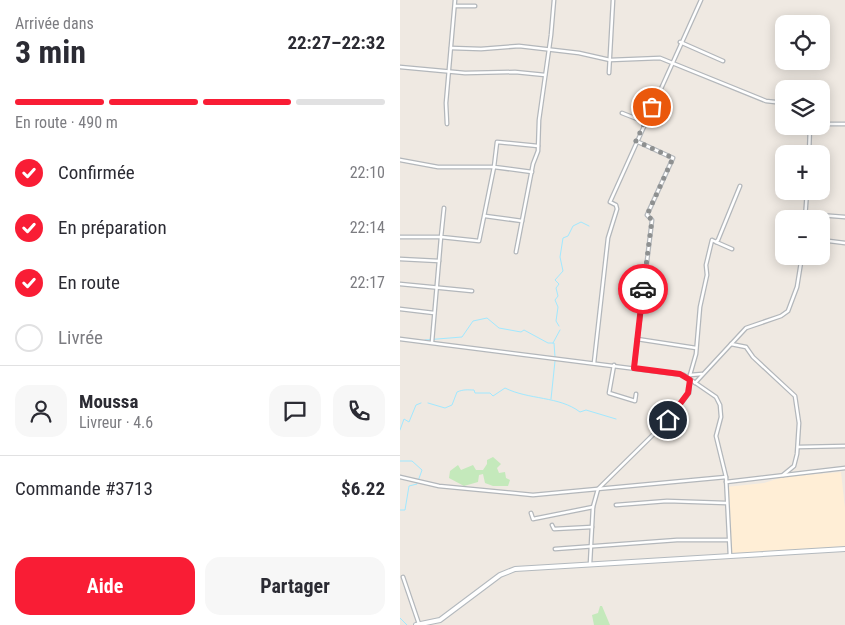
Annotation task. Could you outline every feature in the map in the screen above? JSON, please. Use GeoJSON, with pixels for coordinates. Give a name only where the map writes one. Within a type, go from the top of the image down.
{"type":"FeatureCollection","features":[{"type":"Feature","properties":{"kind":"street"},"geometry":{"type":"LineString","coordinates":[[447,124],[446,103],[455,0]]}},
{"type":"Feature","properties":{"kind":"street"},"geometry":{"type":"LineString","coordinates":[[516,252],[532,172],[538,152],[554,0]]}},
{"type":"Feature","properties":{"kind":"street"},"geometry":{"type":"LineString","coordinates":[[610,73],[613,0]]}},
{"type":"Feature","properties":{"kind":"street"},"geometry":{"type":"LineString","coordinates":[[594,363],[608,238],[617,209],[616,205],[610,202],[680,42],[701,0]]}},
{"type":"Feature","properties":{"kind":"street"},"geometry":{"type":"LineString","coordinates":[[454,6],[474,6]]}},
{"type":"Feature","properties":{"kind":"street"},"geometry":{"type":"LineString","coordinates":[[680,42],[723,61]]}},
{"type":"Feature","properties":{"kind":"street"},"geometry":{"type":"LineString","coordinates":[[451,48],[481,49],[519,46],[549,49],[610,60],[660,58],[766,101],[775,102]]}},
{"type":"Feature","properties":{"kind":"street"},"geometry":{"type":"LineString","coordinates":[[400,67],[465,73],[515,72],[545,75]]}},
{"type":"Feature","properties":{"kind":"street"},"geometry":{"type":"LineString","coordinates":[[622,113],[645,122]]}},
{"type":"Feature","properties":{"kind":"street"},"geometry":{"type":"LineString","coordinates":[[830,124],[845,124]]}},
{"type":"Feature","properties":{"kind":"street"},"geometry":{"type":"LineString","coordinates":[[634,368],[652,220],[647,215],[673,158],[636,141]]}},
{"type":"Feature","properties":{"kind":"street"},"geometry":{"type":"LineString","coordinates":[[400,237],[480,241],[497,142],[538,146]]}},
{"type":"Feature","properties":{"kind":"street"},"geometry":{"type":"LineString","coordinates":[[400,160],[438,168],[494,167],[532,172]]}},
{"type":"Feature","properties":{"kind":"street"},"geometry":{"type":"LineString","coordinates":[[716,242],[727,222],[740,186]]}},
{"type":"Feature","properties":{"kind":"street"},"geometry":{"type":"LineString","coordinates":[[432,342],[444,208]]}},
{"type":"Feature","properties":{"kind":"street"},"geometry":{"type":"LineString","coordinates":[[485,216],[522,221]]}},
{"type":"Feature","properties":{"kind":"street"},"geometry":{"type":"LineString","coordinates":[[830,216],[845,217]]}},
{"type":"Feature","properties":{"kind":"street"},"geometry":{"type":"LineString","coordinates":[[690,375],[696,348],[700,307],[707,275],[706,265],[712,240],[732,249]]}},
{"type":"Feature","properties":{"kind":"street"},"geometry":{"type":"LineString","coordinates":[[830,241],[845,243]]}},
{"type":"Feature","properties":{"kind":"street"},"geometry":{"type":"LineString","coordinates":[[400,259],[439,260]]}},
{"type":"Feature","properties":{"kind":"street"},"geometry":{"type":"LineString","coordinates":[[695,383],[748,327],[781,316],[788,311],[797,287],[801,265]]}},
{"type":"Feature","properties":{"kind":"street"},"geometry":{"type":"LineString","coordinates":[[400,284],[472,291]]}},
{"type":"Feature","properties":{"kind":"street"},"geometry":{"type":"LineString","coordinates":[[400,309],[434,313]]}},
{"type":"Feature","properties":{"kind":"street"},"geometry":{"type":"LineString","coordinates":[[400,339],[684,375],[703,374]]}},
{"type":"Feature","properties":{"kind":"street"},"geometry":{"type":"LineString","coordinates":[[637,339],[696,348]]}},
{"type":"Feature","properties":{"kind":"street"},"geometry":{"type":"LineString","coordinates":[[731,344],[746,347],[795,396],[799,423],[798,447],[794,466],[783,475]]}},
{"type":"Feature","properties":{"kind":"street"},"geometry":{"type":"LineString","coordinates":[[614,366],[609,393],[635,401],[636,394]]}},
{"type":"Feature","properties":{"kind":"street"},"geometry":{"type":"LineString","coordinates":[[684,375],[716,397],[720,405],[721,417],[716,436],[726,477],[730,556]]}},
{"type":"Feature","properties":{"kind":"street"},"geometry":{"type":"LineString","coordinates":[[590,565],[593,507],[598,489],[668,420],[688,393],[690,380]]}},
{"type":"Feature","properties":{"kind":"street"},"geometry":{"type":"LineString","coordinates":[[798,447],[845,446]]}},
{"type":"Feature","properties":{"kind":"street"},"geometry":{"type":"LineString","coordinates":[[726,482],[845,468]]}},
{"type":"Feature","properties":{"kind":"street"},"geometry":{"type":"LineString","coordinates":[[400,477],[439,486],[522,494],[726,477]]}},
{"type":"Feature","properties":{"kind":"street"},"geometry":{"type":"LineString","coordinates":[[616,505],[666,501],[726,503]]}},
{"type":"Feature","properties":{"kind":"street"},"geometry":{"type":"LineString","coordinates":[[531,513],[533,519],[593,507]]}},
{"type":"Feature","properties":{"kind":"street"},"geometry":{"type":"LineString","coordinates":[[552,525],[554,529],[592,527]]}},
{"type":"Feature","properties":{"kind":"street"},"geometry":{"type":"LineString","coordinates":[[555,548],[676,540],[728,540]]}},
{"type":"Feature","properties":{"kind":"street"},"geometry":{"type":"LineString","coordinates":[[403,577],[418,625],[440,620],[506,572],[525,567],[590,565],[845,549]]}},
{"type":"Feature","properties":{"kind":"shaded area"},"geometry":{"type":"Polygon","coordinates":[[[841,472],[845,508],[845,549],[731,556],[726,487],[764,483],[783,477],[841,472]]]}},
{"type":"Feature","properties":{"kind":"green space"},"geometry":{"type":"Polygon","coordinates":[[[493,457],[501,464],[497,468],[499,473],[505,472],[506,478],[510,480],[508,486],[493,486],[485,483],[483,474],[479,475],[478,482],[464,486],[449,478],[450,471],[458,465],[461,470],[473,465],[476,470],[483,470],[487,460],[493,457]]]}},
{"type":"Feature","properties":{"kind":"green space"},"geometry":{"type":"Polygon","coordinates":[[[600,606],[602,606],[610,625],[594,625],[592,615],[598,613],[600,606]]]}},
{"type":"Feature","properties":{"kind":"waterway"},"geometry":{"type":"LineString","coordinates":[[559,326],[556,321],[558,307],[555,300],[558,296],[556,288],[559,284],[555,280],[563,271],[560,257],[563,238],[568,236],[573,226],[581,222],[589,226]]}},
{"type":"Feature","properties":{"kind":"waterway"},"geometry":{"type":"LineString","coordinates":[[425,340],[462,337],[473,321],[487,318],[499,328],[521,332],[524,330],[548,343],[554,343],[555,357]]}},
{"type":"Feature","properties":{"kind":"waterway"},"geometry":{"type":"LineString","coordinates":[[553,343],[560,330]]}},
{"type":"Feature","properties":{"kind":"waterway"},"geometry":{"type":"LineString","coordinates":[[551,399],[555,361]]}},
{"type":"Feature","properties":{"kind":"waterway"},"geometry":{"type":"LineString","coordinates":[[428,403],[445,408],[452,405],[459,391],[474,390],[475,393],[490,393],[493,396],[505,388],[524,395],[563,403],[580,412],[586,410],[616,419]]}},
{"type":"Feature","properties":{"kind":"waterway"},"geometry":{"type":"LineString","coordinates":[[400,430],[404,419],[409,422],[416,405],[421,403]]}},
{"type":"Feature","properties":{"kind":"waterway"},"geometry":{"type":"LineString","coordinates":[[400,461],[412,461],[422,470],[417,484],[409,486],[405,510],[400,510]]}},
{"type":"Feature","properties":{"kind":"waterway"},"geometry":{"type":"LineString","coordinates":[[400,618],[407,625]]}},
{"type":"Feature","properties":{"kind":"way so far"},"geometry":{"type":"LineString","coordinates":[[643,289],[652,220],[647,213],[673,158],[636,141],[652,107]]}},
{"type":"Feature","properties":{"kind":"route"},"geometry":{"type":"LineString","coordinates":[[643,289],[634,368],[680,374],[690,380],[688,393],[668,420]]}}]}
